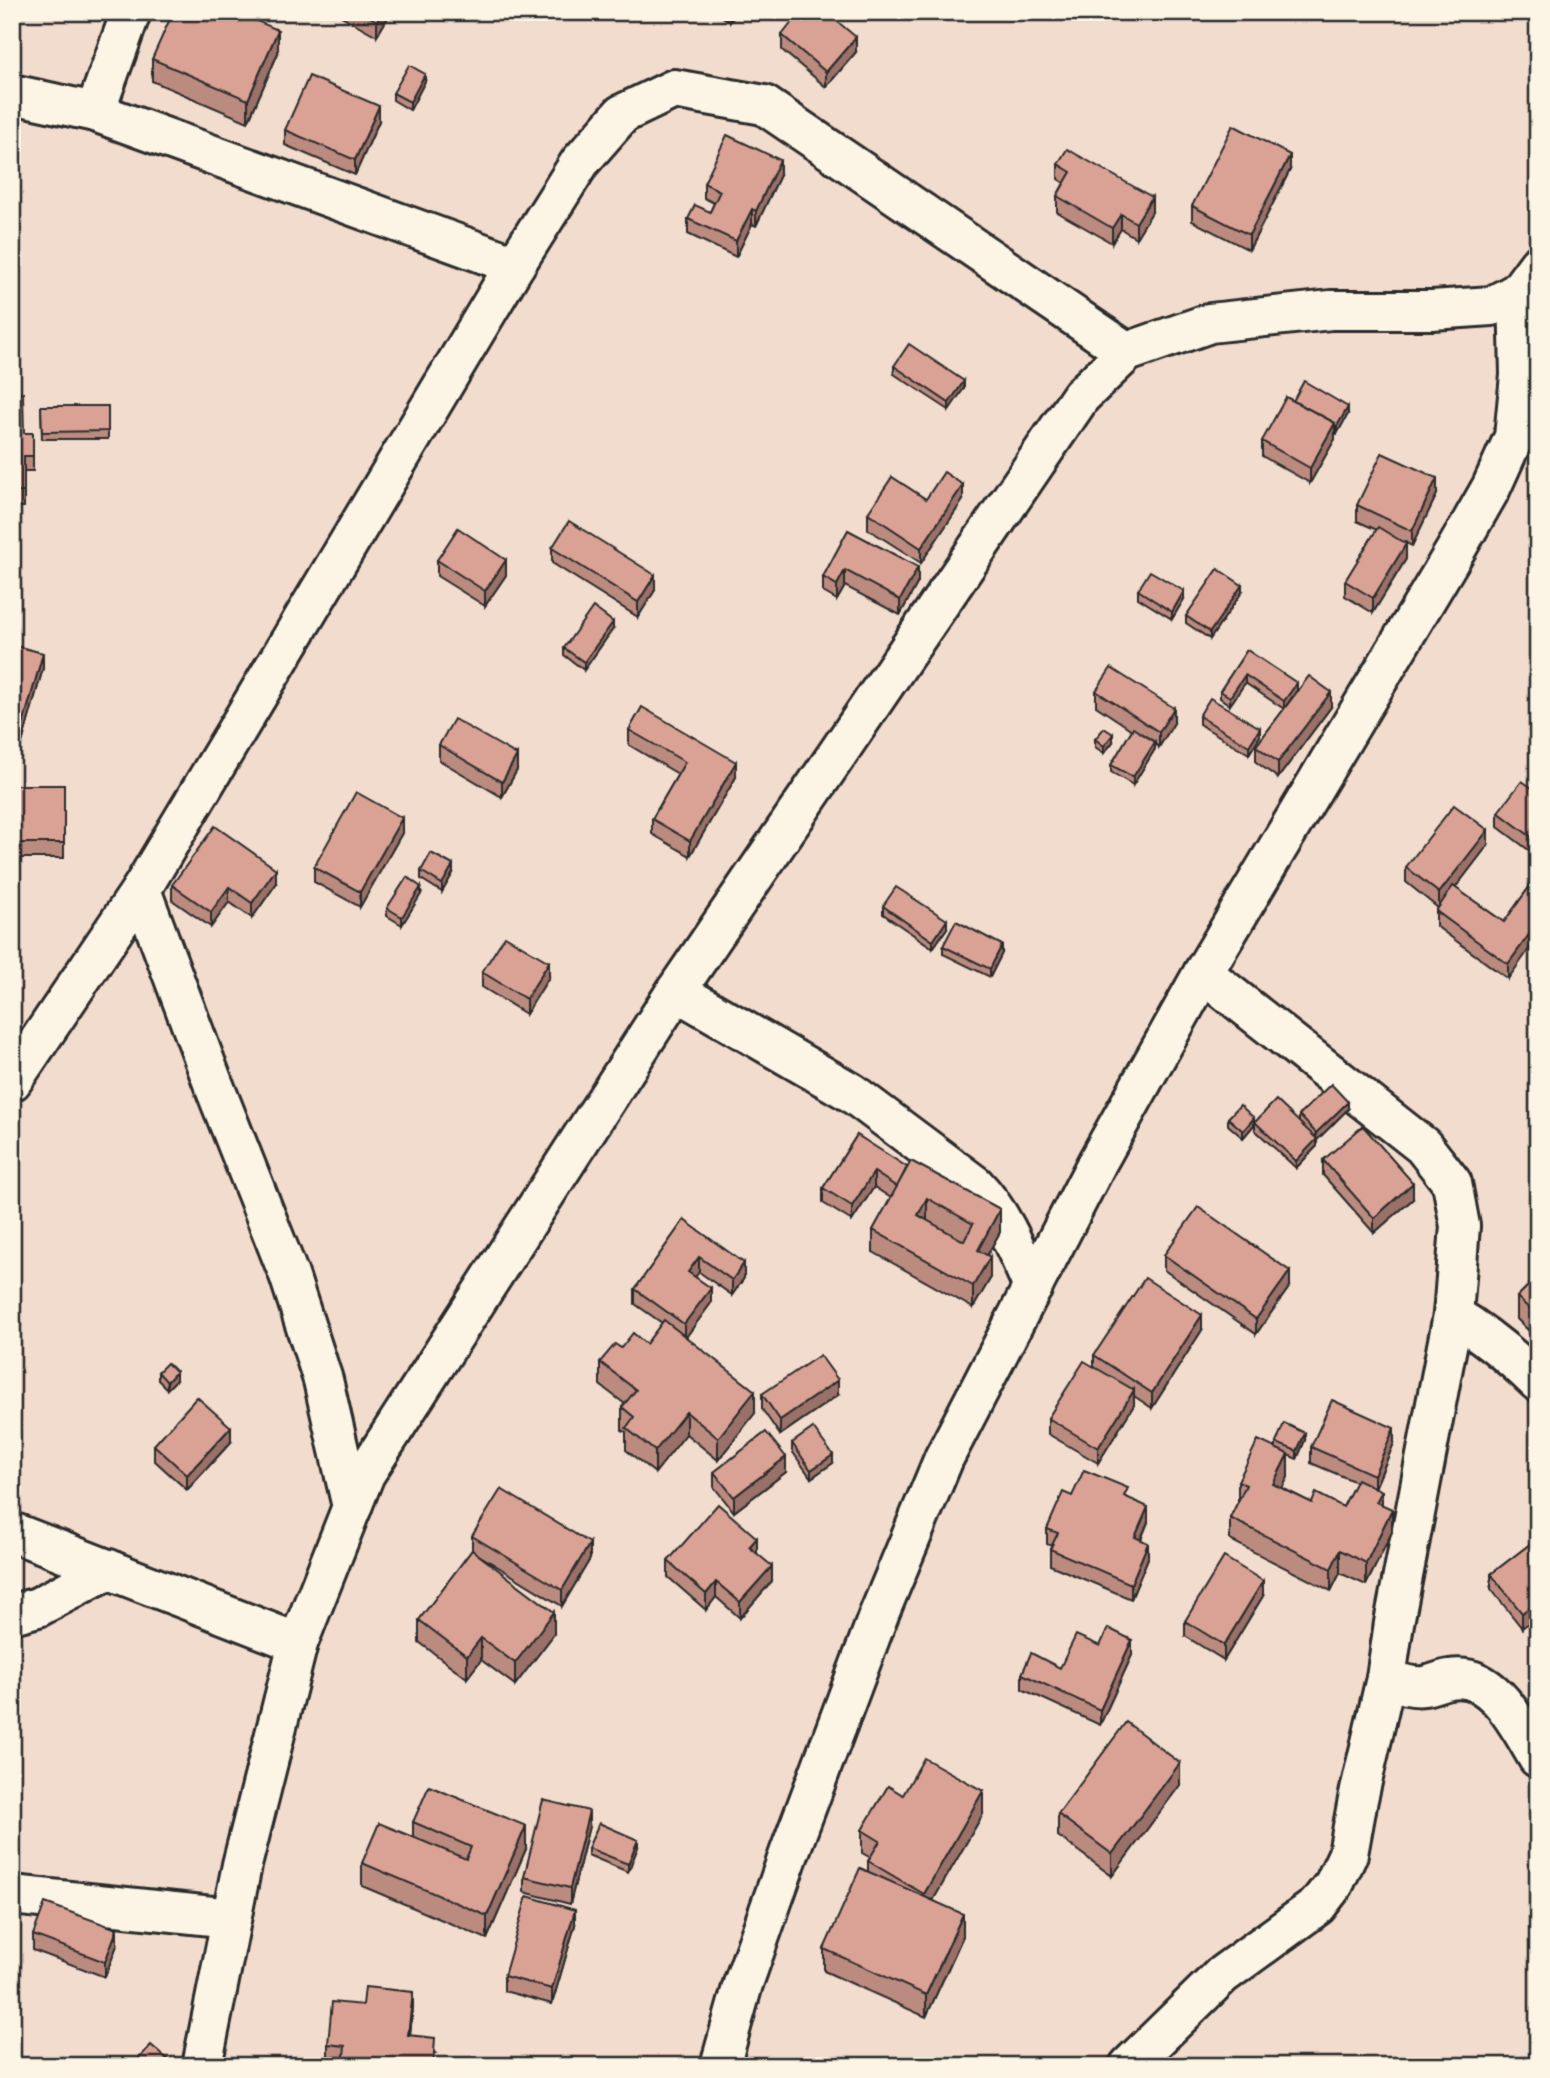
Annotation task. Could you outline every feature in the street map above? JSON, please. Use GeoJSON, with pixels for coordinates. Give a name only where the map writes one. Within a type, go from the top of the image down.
{"type":"FeatureCollection","features":[{"type":"Feature","properties":{"kind":"street"},"geometry":{"type":"LineString","coordinates":[[95,112],[131,12]]}},
{"type":"Feature","properties":{"kind":"street"},"geometry":{"type":"LineString","coordinates":[[12,1081],[141,890],[515,265],[580,162],[622,114],[674,89],[764,105],[1127,352]]}},
{"type":"Feature","properties":{"kind":"street"},"geometry":{"type":"LineString","coordinates":[[12,93],[95,112],[515,265]]}},
{"type":"Feature","properties":{"kind":"street"},"geometry":{"type":"LineString","coordinates":[[202,2066],[242,1865],[298,1643],[365,1474],[676,990],[1081,396],[1127,352],[1210,323],[1331,310],[1432,310],[1492,306],[1528,279]]}},
{"type":"Feature","properties":{"kind":"street"},"geometry":{"type":"LineString","coordinates":[[720,2066],[743,1984],[781,1875],[879,1614],[944,1458],[1098,1161],[1203,973],[1491,488],[1514,437],[1528,279]]}},
{"type":"Feature","properties":{"kind":"street"},"geometry":{"type":"LineString","coordinates":[[141,890],[289,1275],[323,1380],[352,1507]]}},
{"type":"Feature","properties":{"kind":"street"},"geometry":{"type":"LineString","coordinates":[[1129,2066],[1222,1975],[1317,1906],[1334,1884],[1348,1854],[1386,1678],[1394,1623],[1453,1315],[1460,1226],[1452,1182],[1423,1146],[1203,973]]}},
{"type":"Feature","properties":{"kind":"street"},"geometry":{"type":"LineString","coordinates":[[676,990],[852,1093],[975,1185],[990,1201],[1004,1223],[1033,1287]]}},
{"type":"Feature","properties":{"kind":"street"},"geometry":{"type":"LineString","coordinates":[[1453,1315],[1494,1343],[1538,1382]]}},
{"type":"Feature","properties":{"kind":"street"},"geometry":{"type":"LineString","coordinates":[[12,1532],[298,1643]]}},
{"type":"Feature","properties":{"kind":"street"},"geometry":{"type":"LineString","coordinates":[[12,1614],[38,1607],[109,1569]]}},
{"type":"Feature","properties":{"kind":"street"},"geometry":{"type":"LineString","coordinates":[[1386,1678],[1409,1686],[1424,1686],[1453,1678],[1469,1679],[1488,1689],[1510,1712],[1538,1758]]}},
{"type":"Feature","properties":{"kind":"street"},"geometry":{"type":"LineString","coordinates":[[12,1895],[231,1918]]}},
{"type":"Feature","properties":{"kind":"building"},"geometry":{"type":"Polygon","coordinates":[[[173,12],[236,12],[278,30],[248,100],[152,59],[173,12]]]}},
{"type":"Feature","properties":{"kind":"building"},"geometry":{"type":"Polygon","coordinates":[[[361,12],[382,12],[377,21],[361,12]]]}},
{"type":"Feature","properties":{"kind":"building"},"geometry":{"type":"Polygon","coordinates":[[[800,12],[826,12],[856,37],[826,72],[782,35],[800,12]]]}},
{"type":"Feature","properties":{"kind":"building"},"geometry":{"type":"Polygon","coordinates":[[[409,65],[425,74],[410,102],[393,93],[409,65]]]}},
{"type":"Feature","properties":{"kind":"building"},"geometry":{"type":"Polygon","coordinates":[[[309,76],[379,106],[355,160],[285,130],[309,76]]]}},
{"type":"Feature","properties":{"kind":"building"},"geometry":{"type":"Polygon","coordinates":[[[1233,125],[1290,155],[1249,235],[1192,206],[1233,125]]]}},
{"type":"Feature","properties":{"kind":"building"},"geometry":{"type":"Polygon","coordinates":[[[727,135],[780,160],[756,211],[752,209],[736,241],[688,219],[695,205],[710,212],[720,191],[704,183],[727,135]]]}},
{"type":"Feature","properties":{"kind":"building"},"geometry":{"type":"Polygon","coordinates":[[[1067,149],[1152,197],[1136,223],[1121,214],[1112,228],[1057,196],[1071,172],[1058,164],[1067,149]]]}},
{"type":"Feature","properties":{"kind":"building"},"geometry":{"type":"Polygon","coordinates":[[[909,344],[964,381],[949,403],[894,366],[909,344]]]}},
{"type":"Feature","properties":{"kind":"building"},"geometry":{"type":"Polygon","coordinates":[[[1304,381],[1348,407],[1337,426],[1293,401],[1304,381]]]}},
{"type":"Feature","properties":{"kind":"building"},"geometry":{"type":"Polygon","coordinates":[[[12,393],[23,393],[24,433],[33,433],[33,456],[24,456],[24,492],[12,492],[12,393]]]}},
{"type":"Feature","properties":{"kind":"building"},"geometry":{"type":"Polygon","coordinates":[[[1286,397],[1335,423],[1310,468],[1262,441],[1286,397]]]}},
{"type":"Feature","properties":{"kind":"building"},"geometry":{"type":"Polygon","coordinates":[[[41,406],[108,406],[108,431],[42,432],[41,406]]]}},
{"type":"Feature","properties":{"kind":"building"},"geometry":{"type":"Polygon","coordinates":[[[1382,453],[1437,478],[1412,531],[1357,505],[1382,453]]]}},
{"type":"Feature","properties":{"kind":"building"},"geometry":{"type":"Polygon","coordinates":[[[944,472],[963,485],[921,548],[868,513],[892,477],[926,499],[944,472]]]}},
{"type":"Feature","properties":{"kind":"building"},"geometry":{"type":"Polygon","coordinates":[[[569,521],[655,575],[638,602],[552,548],[569,521]]]}},
{"type":"Feature","properties":{"kind":"building"},"geometry":{"type":"Polygon","coordinates":[[[1378,527],[1406,544],[1373,598],[1345,581],[1378,527]]]}},
{"type":"Feature","properties":{"kind":"building"},"geometry":{"type":"Polygon","coordinates":[[[458,528],[506,560],[485,591],[437,560],[458,528]]]}},
{"type":"Feature","properties":{"kind":"building"},"geometry":{"type":"Polygon","coordinates":[[[848,530],[918,567],[900,600],[845,570],[837,585],[823,577],[848,530]]]}},
{"type":"Feature","properties":{"kind":"building"},"geometry":{"type":"Polygon","coordinates":[[[1218,569],[1242,585],[1210,632],[1186,616],[1218,569]]]}},
{"type":"Feature","properties":{"kind":"building"},"geometry":{"type":"Polygon","coordinates":[[[1150,571],[1184,591],[1172,612],[1138,590],[1150,571]]]}},
{"type":"Feature","properties":{"kind":"building"},"geometry":{"type":"Polygon","coordinates":[[[593,607],[613,622],[584,662],[564,648],[593,607]]]}},
{"type":"Feature","properties":{"kind":"building"},"geometry":{"type":"Polygon","coordinates":[[[12,645],[43,653],[22,728],[12,725],[12,645]]]}},
{"type":"Feature","properties":{"kind":"building"},"geometry":{"type":"Polygon","coordinates":[[[1247,650],[1297,683],[1284,701],[1245,675],[1230,697],[1220,691],[1247,650]]]}},
{"type":"Feature","properties":{"kind":"building"},"geometry":{"type":"Polygon","coordinates":[[[1111,668],[1174,708],[1159,732],[1096,691],[1111,668]]]}},
{"type":"Feature","properties":{"kind":"building"},"geometry":{"type":"Polygon","coordinates":[[[1309,676],[1331,692],[1278,762],[1256,746],[1309,676]]]}},
{"type":"Feature","properties":{"kind":"building"},"geometry":{"type":"Polygon","coordinates":[[[1210,698],[1260,728],[1249,746],[1199,716],[1210,698]]]}},
{"type":"Feature","properties":{"kind":"building"},"geometry":{"type":"Polygon","coordinates":[[[642,707],[736,762],[690,841],[652,819],[685,762],[629,730],[642,707]]]}},
{"type":"Feature","properties":{"kind":"building"},"geometry":{"type":"Polygon","coordinates":[[[454,719],[517,755],[502,782],[439,745],[454,719]]]}},
{"type":"Feature","properties":{"kind":"building"},"geometry":{"type":"Polygon","coordinates":[[[1104,728],[1113,734],[1104,746],[1095,739],[1104,728]]]}},
{"type":"Feature","properties":{"kind":"building"},"geometry":{"type":"Polygon","coordinates":[[[1133,728],[1155,742],[1133,777],[1111,765],[1133,728]]]}},
{"type":"Feature","properties":{"kind":"building"},"geometry":{"type":"Polygon","coordinates":[[[1522,781],[1538,792],[1538,842],[1498,812],[1522,781]]]}},
{"type":"Feature","properties":{"kind":"building"},"geometry":{"type":"Polygon","coordinates":[[[12,785],[64,785],[64,843],[12,843],[12,785]]]}},
{"type":"Feature","properties":{"kind":"building"},"geometry":{"type":"Polygon","coordinates":[[[356,792],[402,818],[360,892],[314,867],[356,792]]]}},
{"type":"Feature","properties":{"kind":"building"},"geometry":{"type":"Polygon","coordinates":[[[1454,805],[1488,830],[1439,893],[1406,867],[1454,805]]]}},
{"type":"Feature","properties":{"kind":"building"},"geometry":{"type":"Polygon","coordinates":[[[215,826],[276,869],[252,903],[229,887],[211,912],[172,885],[215,826]]]}},
{"type":"Feature","properties":{"kind":"building"},"geometry":{"type":"Polygon","coordinates":[[[431,853],[453,865],[442,884],[421,871],[431,853]]]}},
{"type":"Feature","properties":{"kind":"building"},"geometry":{"type":"Polygon","coordinates":[[[1538,875],[1538,922],[1508,964],[1436,911],[1453,886],[1504,922],[1538,875]]]}},
{"type":"Feature","properties":{"kind":"building"},"geometry":{"type":"Polygon","coordinates":[[[407,877],[421,887],[402,917],[387,908],[407,877]]]}},
{"type":"Feature","properties":{"kind":"building"},"geometry":{"type":"Polygon","coordinates":[[[896,887],[947,920],[933,941],[883,906],[896,887]]]}},
{"type":"Feature","properties":{"kind":"building"},"geometry":{"type":"Polygon","coordinates":[[[956,921],[1002,945],[990,969],[943,946],[956,921]]]}},
{"type":"Feature","properties":{"kind":"building"},"geometry":{"type":"Polygon","coordinates":[[[505,936],[549,962],[526,999],[482,972],[505,936]]]}},
{"type":"Feature","properties":{"kind":"building"},"geometry":{"type":"Polygon","coordinates":[[[1331,1084],[1348,1102],[1316,1133],[1299,1115],[1331,1084]]]}},
{"type":"Feature","properties":{"kind":"building"},"geometry":{"type":"Polygon","coordinates":[[[1276,1100],[1317,1139],[1296,1161],[1255,1122],[1276,1100]]]}},
{"type":"Feature","properties":{"kind":"building"},"geometry":{"type":"Polygon","coordinates":[[[1240,1105],[1254,1118],[1243,1131],[1228,1118],[1240,1105]]]}},
{"type":"Feature","properties":{"kind":"building"},"geometry":{"type":"Polygon","coordinates":[[[1363,1126],[1413,1183],[1374,1218],[1323,1160],[1363,1126]]]}},
{"type":"Feature","properties":{"kind":"building"},"geometry":{"type":"Polygon","coordinates":[[[857,1135],[907,1167],[897,1187],[874,1172],[852,1206],[823,1188],[857,1135]]]}},
{"type":"Feature","properties":{"kind":"building"},"geometry":{"type":"Polygon","coordinates":[[[911,1161],[1000,1209],[978,1250],[990,1257],[973,1286],[873,1230],[911,1161]],[[927,1198],[918,1215],[964,1241],[973,1224],[927,1198]]]}},
{"type":"Feature","properties":{"kind":"building"},"geometry":{"type":"Polygon","coordinates":[[[1198,1207],[1290,1271],[1256,1319],[1164,1255],[1198,1207]]]}},
{"type":"Feature","properties":{"kind":"building"},"geometry":{"type":"Polygon","coordinates":[[[684,1220],[744,1263],[732,1280],[699,1257],[688,1272],[711,1288],[684,1324],[635,1289],[684,1220]]]}},
{"type":"Feature","properties":{"kind":"building"},"geometry":{"type":"Polygon","coordinates":[[[1538,1276],[1538,1317],[1517,1297],[1538,1276]]]}},
{"type":"Feature","properties":{"kind":"building"},"geometry":{"type":"Polygon","coordinates":[[[1145,1278],[1202,1315],[1152,1393],[1094,1355],[1145,1278]]]}},
{"type":"Feature","properties":{"kind":"building"},"geometry":{"type":"Polygon","coordinates":[[[664,1320],[755,1391],[718,1438],[686,1412],[655,1451],[626,1428],[634,1417],[622,1407],[636,1390],[600,1362],[615,1344],[621,1348],[633,1333],[646,1344],[664,1320]]]}},
{"type":"Feature","properties":{"kind":"building"},"geometry":{"type":"Polygon","coordinates":[[[820,1355],[838,1380],[780,1420],[762,1394],[820,1355]]]}},
{"type":"Feature","properties":{"kind":"building"},"geometry":{"type":"Polygon","coordinates":[[[1084,1361],[1134,1390],[1098,1448],[1048,1418],[1084,1361]]]}},
{"type":"Feature","properties":{"kind":"building"},"geometry":{"type":"Polygon","coordinates":[[[167,1363],[176,1372],[167,1382],[158,1372],[167,1363]]]}},
{"type":"Feature","properties":{"kind":"building"},"geometry":{"type":"Polygon","coordinates":[[[197,1397],[231,1427],[187,1475],[154,1445],[197,1397]]]}},
{"type":"Feature","properties":{"kind":"building"},"geometry":{"type":"Polygon","coordinates":[[[1332,1400],[1394,1428],[1374,1475],[1311,1447],[1332,1400]]]}},
{"type":"Feature","properties":{"kind":"building"},"geometry":{"type":"Polygon","coordinates":[[[1284,1423],[1305,1433],[1297,1451],[1276,1443],[1284,1423]]]}},
{"type":"Feature","properties":{"kind":"building"},"geometry":{"type":"Polygon","coordinates":[[[813,1428],[833,1455],[811,1470],[792,1443],[813,1428]]]}},
{"type":"Feature","properties":{"kind":"building"},"geometry":{"type":"Polygon","coordinates":[[[766,1432],[786,1457],[734,1497],[714,1472],[766,1432]]]}},
{"type":"Feature","properties":{"kind":"building"},"geometry":{"type":"Polygon","coordinates":[[[1258,1440],[1288,1454],[1273,1484],[1312,1503],[1316,1493],[1343,1507],[1357,1479],[1382,1491],[1376,1502],[1392,1509],[1366,1563],[1340,1550],[1331,1569],[1230,1518],[1246,1485],[1238,1481],[1258,1440]]]}},
{"type":"Feature","properties":{"kind":"building"},"geometry":{"type":"Polygon","coordinates":[[[1084,1470],[1128,1488],[1124,1496],[1148,1507],[1135,1537],[1148,1543],[1131,1584],[1050,1549],[1058,1533],[1047,1529],[1063,1492],[1072,1496],[1084,1470]]]}},
{"type":"Feature","properties":{"kind":"building"},"geometry":{"type":"Polygon","coordinates":[[[501,1489],[590,1543],[562,1590],[472,1536],[501,1489]]]}},
{"type":"Feature","properties":{"kind":"building"},"geometry":{"type":"Polygon","coordinates":[[[718,1504],[757,1538],[749,1547],[772,1566],[740,1602],[716,1582],[706,1594],[668,1561],[718,1504]]]}},
{"type":"Feature","properties":{"kind":"building"},"geometry":{"type":"Polygon","coordinates":[[[1534,1541],[1538,1545],[1538,1560],[1533,1563],[1538,1569],[1538,1601],[1522,1613],[1491,1574],[1534,1541]]]}},
{"type":"Feature","properties":{"kind":"building"},"geometry":{"type":"Polygon","coordinates":[[[472,1550],[554,1612],[515,1663],[481,1638],[467,1656],[419,1620],[472,1550]]]}},
{"type":"Feature","properties":{"kind":"building"},"geometry":{"type":"Polygon","coordinates":[[[1224,1557],[1263,1581],[1224,1645],[1185,1621],[1224,1557]]]}},
{"type":"Feature","properties":{"kind":"building"},"geometry":{"type":"Polygon","coordinates":[[[1108,1628],[1132,1640],[1100,1710],[1022,1674],[1031,1653],[1060,1668],[1076,1635],[1100,1646],[1108,1628]]]}},
{"type":"Feature","properties":{"kind":"building"},"geometry":{"type":"Polygon","coordinates":[[[1126,1722],[1180,1763],[1112,1854],[1058,1814],[1126,1722]]]}},
{"type":"Feature","properties":{"kind":"building"},"geometry":{"type":"Polygon","coordinates":[[[924,1758],[983,1791],[924,1894],[868,1861],[880,1841],[862,1830],[888,1786],[903,1795],[924,1758]]]}},
{"type":"Feature","properties":{"kind":"building"},"geometry":{"type":"Polygon","coordinates":[[[429,1786],[526,1826],[487,1916],[362,1863],[379,1823],[466,1859],[471,1847],[413,1822],[429,1786]]]}},
{"type":"Feature","properties":{"kind":"building"},"geometry":{"type":"Polygon","coordinates":[[[543,1800],[589,1811],[570,1888],[524,1877],[543,1800]]]}},
{"type":"Feature","properties":{"kind":"building"},"geometry":{"type":"Polygon","coordinates":[[[599,1823],[638,1840],[628,1864],[588,1848],[599,1823]]]}},
{"type":"Feature","properties":{"kind":"building"},"geometry":{"type":"Polygon","coordinates":[[[860,1868],[963,1914],[926,1995],[824,1949],[860,1868]]]}},
{"type":"Feature","properties":{"kind":"building"},"geometry":{"type":"Polygon","coordinates":[[[527,1896],[575,1910],[552,1989],[504,1976],[527,1896]]]}},
{"type":"Feature","properties":{"kind":"building"},"geometry":{"type":"Polygon","coordinates":[[[45,1903],[117,1929],[105,1962],[33,1935],[45,1903]]]}},
{"type":"Feature","properties":{"kind":"building"},"geometry":{"type":"Polygon","coordinates":[[[365,1987],[413,1992],[408,2035],[435,2038],[433,2066],[343,2066],[345,2046],[328,2044],[332,2002],[363,2005],[365,1987]]]}},
{"type":"Feature","properties":{"kind":"building"},"geometry":{"type":"Polygon","coordinates":[[[151,2045],[173,2064],[172,2066],[132,2066],[151,2045]]]}},
{"type":"Feature","properties":{"kind":"building"},"geometry":{"type":"Polygon","coordinates":[[[12,2047],[16,2047],[16,2066],[12,2066],[12,2047]]]}}]}
